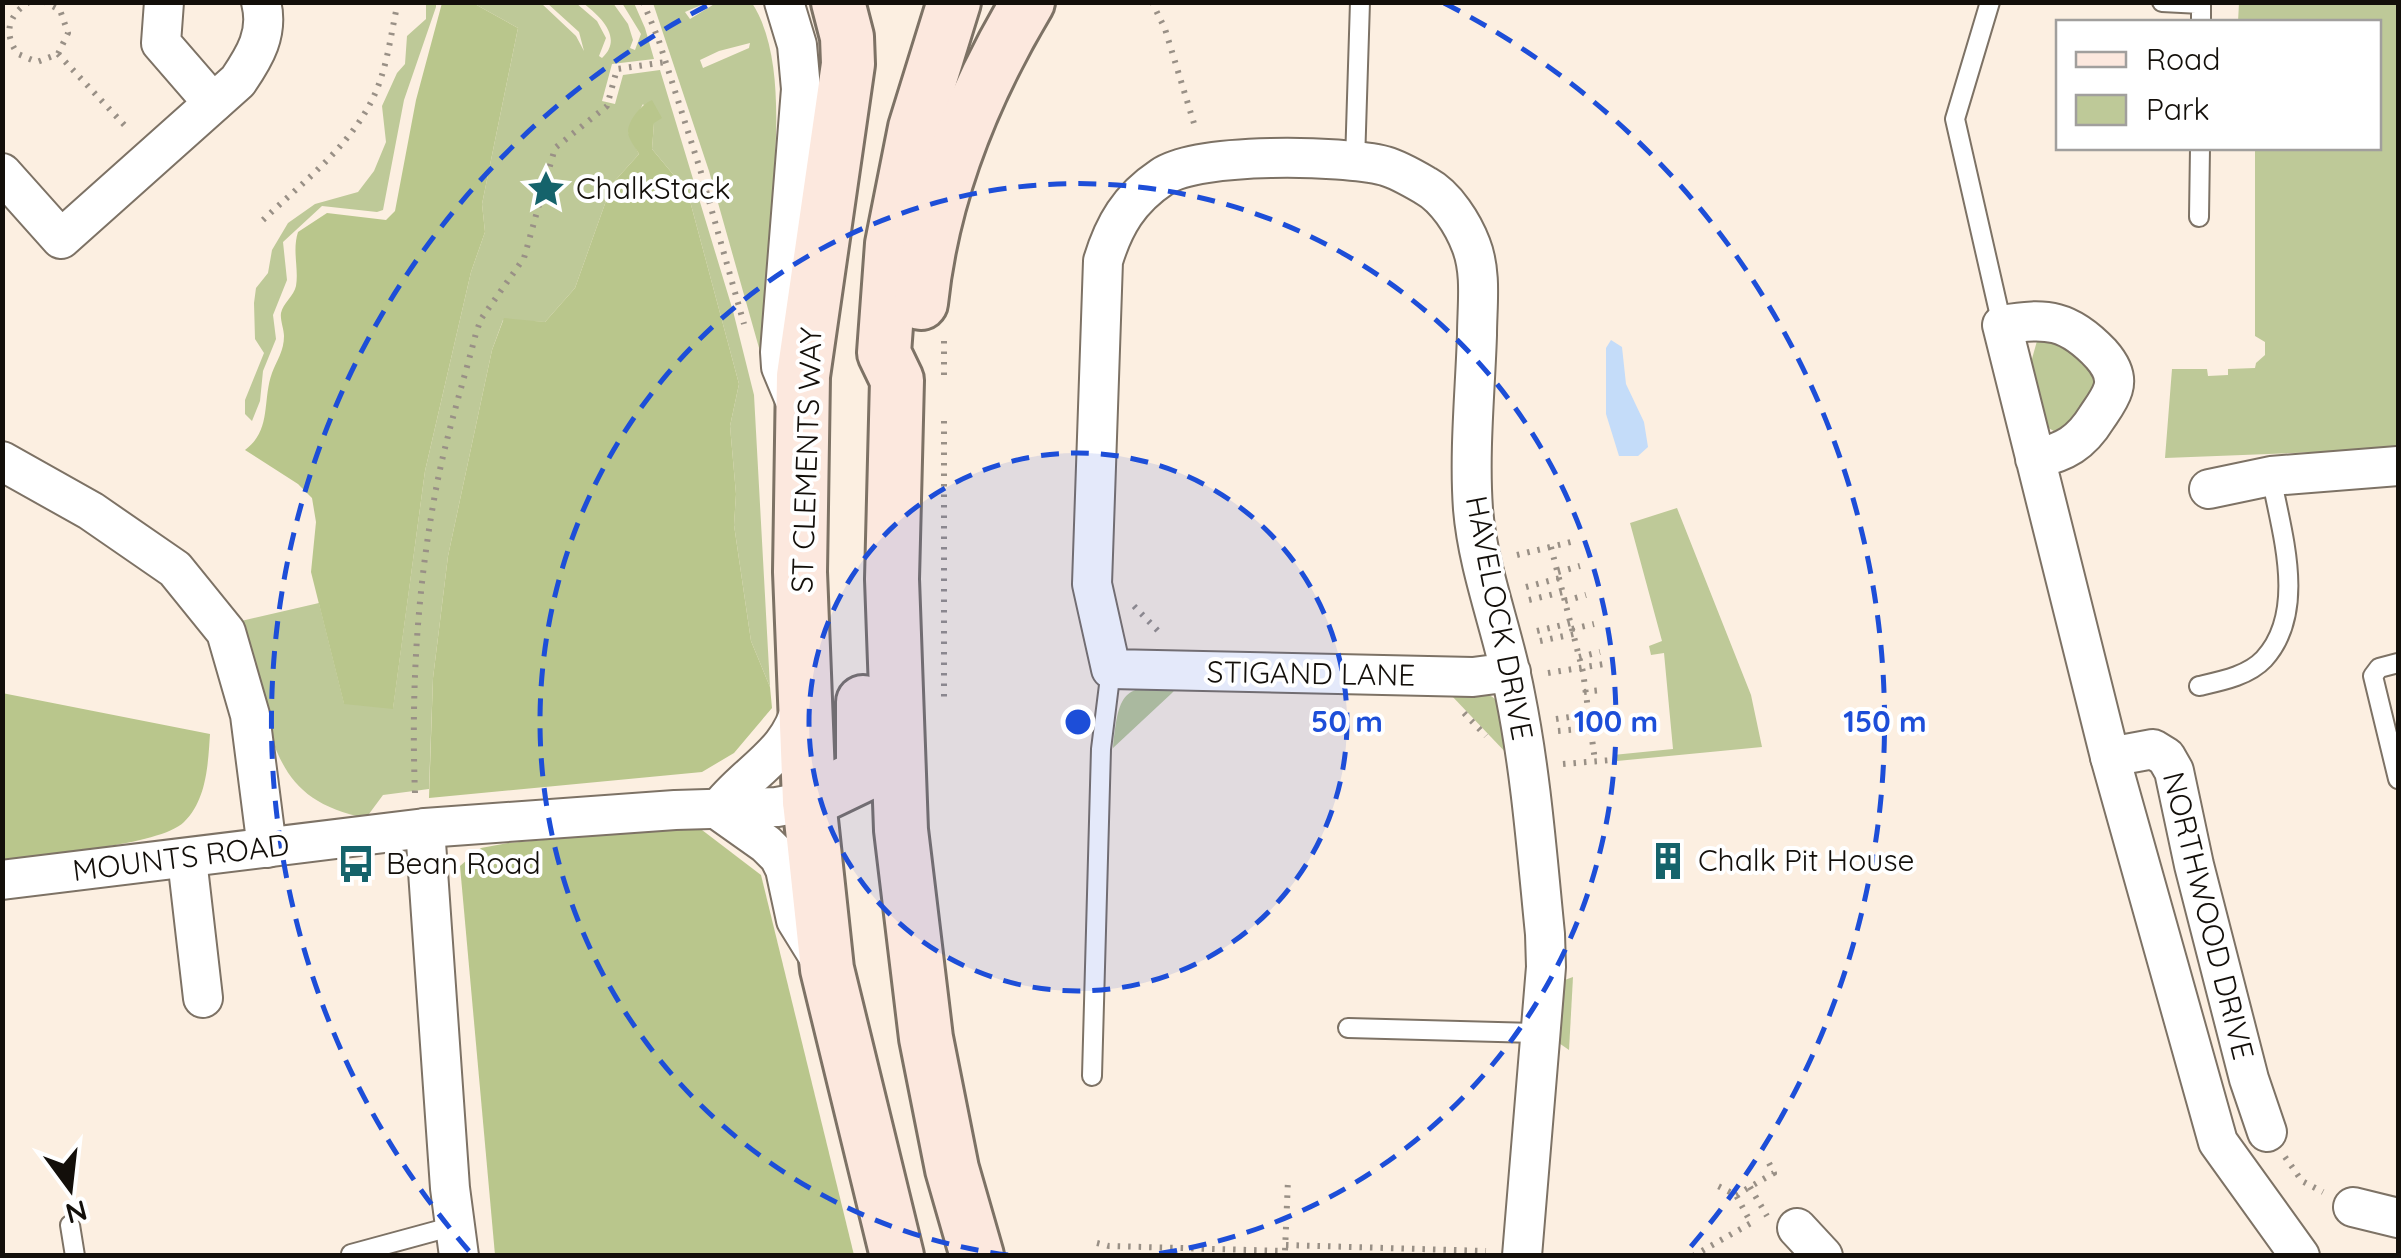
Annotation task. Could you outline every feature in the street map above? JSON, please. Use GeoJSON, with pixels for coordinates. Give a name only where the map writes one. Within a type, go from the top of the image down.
{"type":"FeatureCollection","features":[{"type":"Feature","properties":{"kind":"main road","name":"ST CLEMENTS WAY"},"geometry":{"type":"LineString","coordinates":[[838,2],[847,37],[848,64],[804,376],[800,572],[809,801],[827,969],[897,1256]]}},
{"type":"Feature","properties":{"kind":"main road"},"geometry":{"type":"LineString","coordinates":[[920,385],[884,354],[892,244],[914,128],[954,2]]}},
{"type":"Feature","properties":{"kind":"main road"},"geometry":{"type":"LineString","coordinates":[[977,1256],[952,1169],[926,1038],[901,830],[892,579],[920,385],[917,334],[931,236],[946,183],[985,83],[1028,2]]}},
{"type":"Feature","properties":{"kind":"main road"},"geometry":{"type":"LineString","coordinates":[[809,801],[857,780],[865,772],[862,659],[892,579]]}},
{"type":"Feature","properties":{"kind":"street"},"geometry":{"type":"LineString","coordinates":[[164,2],[161,44],[213,103]]}},
{"type":"Feature","properties":{"kind":"street"},"geometry":{"type":"LineString","coordinates":[[2,172],[61,239],[238,80],[255,55],[264,24],[260,2]]}},
{"type":"Feature","properties":{"kind":"street"},"geometry":{"type":"LineString","coordinates":[[784,2],[797,45],[802,89],[780,358],[803,418]]}},
{"type":"Feature","properties":{"kind":"street","name":"HAVELOCK DRIVE"},"geometry":{"type":"LineString","coordinates":[[1111,670],[1092,584],[1103,261],[1114,227],[1132,200],[1164,174],[1204,161],[1243,158],[1355,162],[1387,166],[1430,187],[1453,212],[1472,246],[1478,282],[1473,507],[1476,530],[1529,673],[1528,782],[1544,934],[1540,1034],[1496,1251]]}},
{"type":"Feature","properties":{"kind":"street"},"geometry":{"type":"LineString","coordinates":[[2035,459],[2064,451],[2086,435],[2114,386],[2107,360],[2067,325],[2028,321],[2002,326],[2035,459],[2110,757],[2218,1142],[2300,1256]]}},
{"type":"Feature","properties":{"kind":"street"},"geometry":{"type":"LineString","coordinates":[[2,462],[91,511],[175,570],[226,632],[250,716],[267,848]]}},
{"type":"Feature","properties":{"kind":"street"},"geometry":{"type":"LineString","coordinates":[[2209,489],[2271,476],[2398,466]]}},
{"type":"Feature","properties":{"kind":"street","name":"STIGAND LANE"},"geometry":{"type":"LineString","coordinates":[[1111,670],[1473,677],[1529,673]]}},
{"type":"Feature","properties":{"kind":"street"},"geometry":{"type":"LineString","coordinates":[[805,685],[794,731],[760,769],[733,790],[718,810],[779,857],[796,920],[827,969]]}},
{"type":"Feature","properties":{"kind":"street","name":"NORTHWOOD DRIVE"},"geometry":{"type":"LineString","coordinates":[[2110,757],[2142,749],[2156,750],[2174,771],[2194,865],[2267,1132]]}},
{"type":"Feature","properties":{"kind":"street","name":"MOUNTS ROAD"},"geometry":{"type":"LineString","coordinates":[[2,880],[421,829],[663,810],[776,808],[809,801]]}},
{"type":"Feature","properties":{"kind":"street"},"geometry":{"type":"LineString","coordinates":[[421,829],[456,1241]]}},
{"type":"Feature","properties":{"kind":"street"},"geometry":{"type":"LineString","coordinates":[[186,859],[203,998]]}},
{"type":"Feature","properties":{"kind":"street"},"geometry":{"type":"LineString","coordinates":[[2354,1207],[2398,1218]]}},
{"type":"Feature","properties":{"kind":"lane"},"geometry":{"type":"LineString","coordinates":[[1355,162],[1360,2]]}},
{"type":"Feature","properties":{"kind":"lane"},"geometry":{"type":"LineString","coordinates":[[1990,2],[1956,119],[2002,326]]}},
{"type":"Feature","properties":{"kind":"lane"},"geometry":{"type":"LineString","coordinates":[[2162,2],[2201,4],[2201,20]]}},
{"type":"Feature","properties":{"kind":"lane"},"geometry":{"type":"LineString","coordinates":[[2199,217],[2200,150]]}},
{"type":"Feature","properties":{"kind":"lane"},"geometry":{"type":"LineString","coordinates":[[2199,686],[2234,678],[2263,660],[2280,634],[2288,602],[2287,563],[2271,476]]}},
{"type":"Feature","properties":{"kind":"lane"},"geometry":{"type":"LineString","coordinates":[[2398,663],[2379,668],[2373,676],[2398,779]]}},
{"type":"Feature","properties":{"kind":"lane"},"geometry":{"type":"LineString","coordinates":[[1092,1076],[1102,750],[1111,670]]}},
{"type":"Feature","properties":{"kind":"lane"},"geometry":{"type":"LineString","coordinates":[[1348,1028],[1540,1034]]}},
{"type":"Feature","properties":{"kind":"lane"},"geometry":{"type":"LineString","coordinates":[[70,1225],[76,1256]]}},
{"type":"Feature","properties":{"kind":"lane"},"geometry":{"type":"LineString","coordinates":[[351,1254],[456,1241]]}},
{"type":"Feature","properties":{"kind":"path"},"geometry":{"type":"LineString","coordinates":[[29,2],[10,23],[9,35],[14,48],[33,62],[58,54],[66,42],[68,26],[60,10],[44,2]]}},
{"type":"Feature","properties":{"kind":"path"},"geometry":{"type":"LineString","coordinates":[[262,220],[318,168],[362,118],[382,75],[398,2]]}},
{"type":"Feature","properties":{"kind":"path"},"geometry":{"type":"LineString","coordinates":[[643,2],[746,333]]}},
{"type":"Feature","properties":{"kind":"path"},"geometry":{"type":"LineString","coordinates":[[1152,2],[1165,29],[1204,161]]}},
{"type":"Feature","properties":{"kind":"path"},"geometry":{"type":"LineString","coordinates":[[58,54],[153,156]]}},
{"type":"Feature","properties":{"kind":"path"},"geometry":{"type":"LineString","coordinates":[[421,829],[411,724],[426,551],[437,485],[476,333],[524,258],[556,148],[607,106],[618,69],[662,63]]}},
{"type":"Feature","properties":{"kind":"path"},"geometry":{"type":"LineString","coordinates":[[920,385],[944,332]]}},
{"type":"Feature","properties":{"kind":"path"},"geometry":{"type":"LineString","coordinates":[[944,410],[944,702]]}},
{"type":"Feature","properties":{"kind":"path"},"geometry":{"type":"LineString","coordinates":[[1517,555],[1575,541]]}},
{"type":"Feature","properties":{"kind":"path"},"geometry":{"type":"LineString","coordinates":[[1551,546],[1582,667],[1595,761]]}},
{"type":"Feature","properties":{"kind":"path"},"geometry":{"type":"LineString","coordinates":[[1526,587],[1580,566]]}},
{"type":"Feature","properties":{"kind":"path"},"geometry":{"type":"LineString","coordinates":[[1529,600],[1563,592]]}},
{"type":"Feature","properties":{"kind":"path"},"geometry":{"type":"LineString","coordinates":[[1565,606],[1586,595]]}},
{"type":"Feature","properties":{"kind":"path"},"geometry":{"type":"LineString","coordinates":[[1127,598],[1164,638]]}},
{"type":"Feature","properties":{"kind":"path"},"geometry":{"type":"LineString","coordinates":[[1540,641],[1594,624]]}},
{"type":"Feature","properties":{"kind":"path"},"geometry":{"type":"LineString","coordinates":[[1537,632],[1572,629]]}},
{"type":"Feature","properties":{"kind":"path"},"geometry":{"type":"LineString","coordinates":[[1577,651],[1600,652]]}},
{"type":"Feature","properties":{"kind":"path"},"geometry":{"type":"LineString","coordinates":[[1529,673],[1604,664]]}},
{"type":"Feature","properties":{"kind":"path"},"geometry":{"type":"LineString","coordinates":[[1584,692],[1602,690]]}},
{"type":"Feature","properties":{"kind":"path"},"geometry":{"type":"LineString","coordinates":[[1462,710],[1496,746]]}},
{"type":"Feature","properties":{"kind":"path"},"geometry":{"type":"LineString","coordinates":[[1555,719],[1591,721]]}},
{"type":"Feature","properties":{"kind":"path"},"geometry":{"type":"LineString","coordinates":[[1557,731],[1607,719]]}},
{"type":"Feature","properties":{"kind":"path"},"geometry":{"type":"LineString","coordinates":[[1561,764],[1612,760]]}},
{"type":"Feature","properties":{"kind":"path"},"geometry":{"type":"LineString","coordinates":[[2267,1132],[2302,1181],[2354,1207]]}},
{"type":"Feature","properties":{"kind":"path"},"geometry":{"type":"LineString","coordinates":[[1736,1195],[1774,1173],[1768,1159]]}},
{"type":"Feature","properties":{"kind":"path"},"geometry":{"type":"LineString","coordinates":[[1098,1243],[1281,1252],[1286,1250],[1288,1180]]}},
{"type":"Feature","properties":{"kind":"path"},"geometry":{"type":"LineString","coordinates":[[1693,1256],[1750,1225],[1736,1195],[1712,1183]]}},
{"type":"Feature","properties":{"kind":"path"},"geometry":{"type":"LineString","coordinates":[[1286,1245],[1496,1251]]}},
{"type":"Feature","properties":{"kind":"green space"},"geometry":{"type":"Polygon","coordinates":[[[426,3],[436,3],[436,7],[404,100],[383,210],[322,206],[283,242],[287,280],[273,315],[276,339],[263,371],[260,401],[252,421],[245,414],[245,400],[264,353],[255,339],[256,288],[268,273],[272,250],[288,223],[315,204],[358,192],[374,171],[386,142],[382,106],[405,64],[407,36],[426,19],[426,3]]]}},
{"type":"Feature","properties":{"kind":"green space"},"geometry":{"type":"Polygon","coordinates":[[[442,3],[473,3],[518,28],[482,204],[485,232],[471,272],[425,471],[393,709],[344,704],[311,572],[316,522],[312,498],[298,484],[245,450],[263,424],[269,384],[283,346],[281,313],[296,286],[298,232],[327,213],[386,220],[395,211],[416,100],[442,3]]]}},
{"type":"Feature","properties":{"kind":"green space"},"geometry":{"type":"Polygon","coordinates":[[[473,3],[541,3],[576,36],[584,51],[579,32],[547,3],[576,3],[597,21],[606,38],[599,56],[602,58],[611,43],[610,35],[583,3],[613,3],[628,24],[633,40],[630,48],[635,50],[641,34],[622,3],[634,3],[645,28],[654,59],[612,64],[602,101],[615,104],[623,75],[660,70],[733,311],[754,395],[770,687],[751,641],[734,525],[736,494],[730,426],[739,384],[690,201],[652,149],[654,123],[643,104],[628,132],[639,154],[612,184],[575,288],[545,322],[503,320],[492,350],[448,556],[433,678],[429,789],[383,795],[366,818],[323,804],[294,781],[284,766],[268,729],[241,621],[319,603],[344,703],[393,708],[425,471],[471,272],[485,232],[482,204],[518,28],[473,3]]]}},
{"type":"Feature","properties":{"kind":"green space"},"geometry":{"type":"Polygon","coordinates":[[[653,3],[706,3],[685,12],[690,19],[716,3],[752,3],[764,28],[772,56],[776,121],[765,369],[709,171],[653,3]],[[750,43],[700,60],[703,68],[749,48],[750,43]]]}},
{"type":"Feature","properties":{"kind":"green space"},"geometry":{"type":"Polygon","coordinates":[[[2239,3],[2398,3],[2398,449],[2165,458],[2172,369],[2207,369],[2208,376],[2228,375],[2228,369],[2255,368],[2265,355],[2265,342],[2255,336],[2255,150],[2381,150],[2381,20],[2238,20],[2239,3]]]}},
{"type":"Feature","properties":{"kind":"green space"},"geometry":{"type":"Polygon","coordinates":[[[652,100],[662,118],[654,123],[652,149],[690,201],[739,384],[730,426],[736,494],[734,525],[751,641],[770,687],[772,708],[734,753],[702,772],[429,798],[433,678],[448,556],[492,350],[504,318],[545,322],[575,288],[612,184],[639,154],[628,135],[630,122],[652,100]]]}},
{"type":"Feature","properties":{"kind":"green space"},"geometry":{"type":"Polygon","coordinates":[[[2060,336],[2096,364],[2097,392],[2061,435],[2043,425],[2028,373],[2037,341],[2060,336]]]}},
{"type":"Feature","properties":{"kind":"green space"},"geometry":{"type":"Polygon","coordinates":[[[1677,508],[1751,695],[1762,747],[1617,761],[1613,755],[1673,749],[1664,653],[1651,655],[1649,646],[1662,641],[1630,523],[1677,508]]]}},
{"type":"Feature","properties":{"kind":"green space"},"geometry":{"type":"Polygon","coordinates":[[[1181,683],[1113,748],[1118,713],[1128,694],[1181,683]]]}},
{"type":"Feature","properties":{"kind":"green space"},"geometry":{"type":"Polygon","coordinates":[[[2,693],[210,734],[205,781],[192,813],[171,830],[151,837],[3,860],[2,693]]]}},
{"type":"Feature","properties":{"kind":"green space"},"geometry":{"type":"Polygon","coordinates":[[[1488,694],[1498,701],[1510,757],[1451,695],[1488,694]]]}},
{"type":"Feature","properties":{"kind":"green space"},"geometry":{"type":"Polygon","coordinates":[[[671,829],[702,830],[761,875],[854,1255],[495,1255],[460,866],[481,848],[508,843],[671,829]]]}},
{"type":"Feature","properties":{"kind":"green space"},"geometry":{"type":"Polygon","coordinates":[[[1573,977],[1569,1050],[1556,1041],[1559,982],[1573,977]]]}},
{"type":"Feature","properties":{"kind":"water"},"geometry":{"type":"Polygon","coordinates":[[[1611,340],[1622,347],[1626,384],[1644,422],[1648,447],[1638,456],[1619,456],[1606,414],[1606,348],[1611,340]]]}},
{"type":"Feature","properties":{"kind":"place","name":"ChalkStack"},"geometry":{"type":"Point","coordinates":[546,189]}},
{"type":"Feature","properties":{"kind":"place","name":"Chalk Pit House"},"geometry":{"type":"Point","coordinates":[1668,861]}},
{"type":"Feature","properties":{"kind":"place","name":"Bean Road"},"geometry":{"type":"Point","coordinates":[356,864]}}]}
